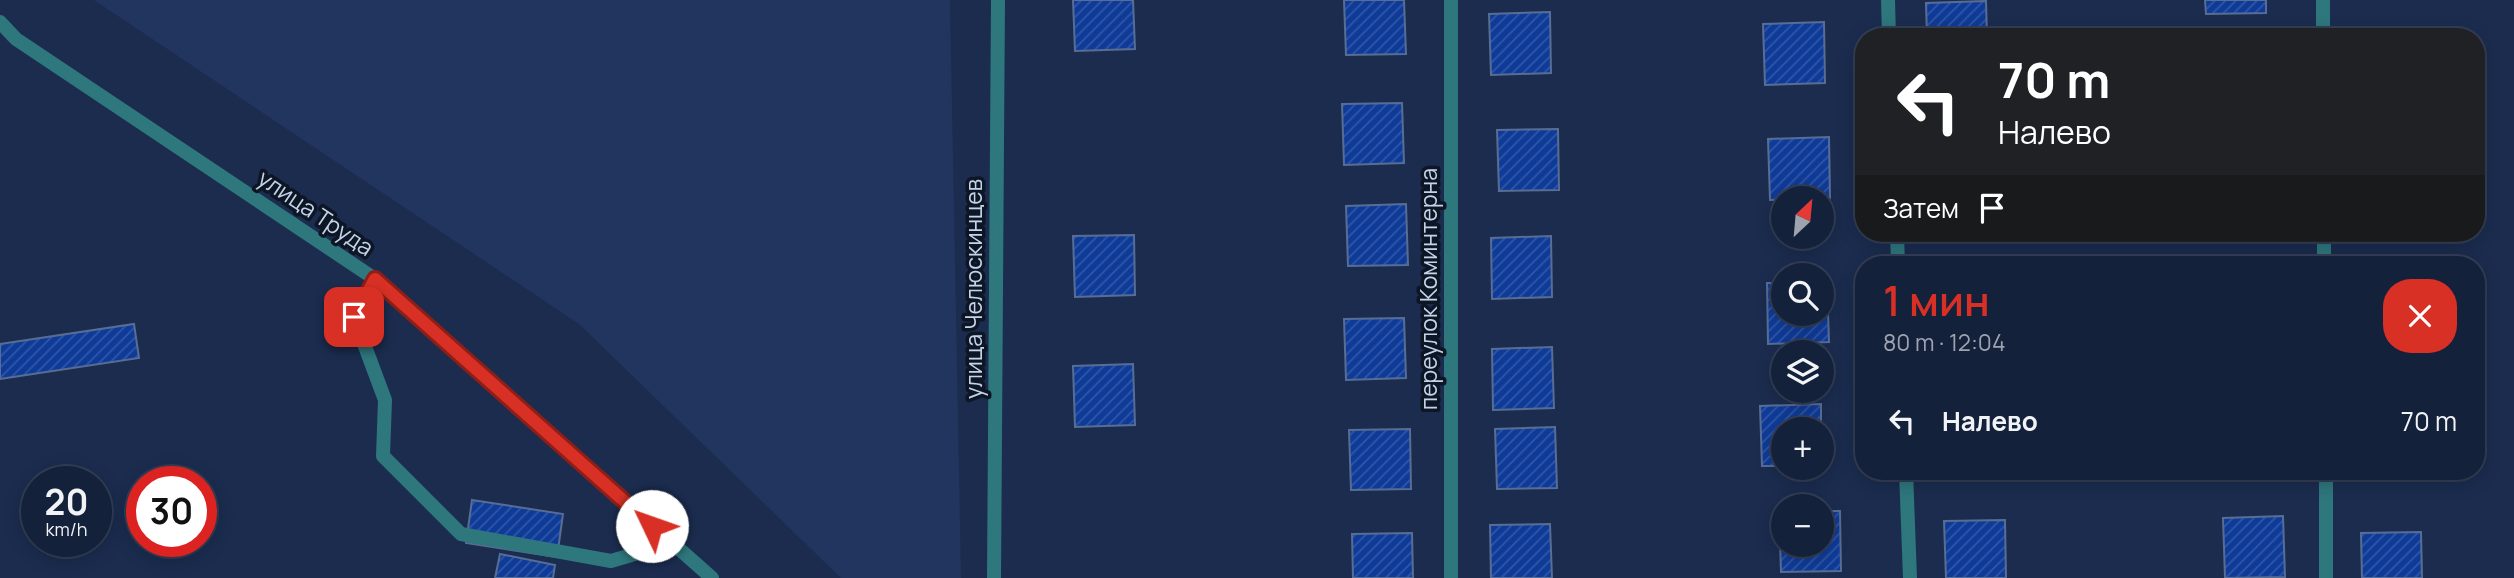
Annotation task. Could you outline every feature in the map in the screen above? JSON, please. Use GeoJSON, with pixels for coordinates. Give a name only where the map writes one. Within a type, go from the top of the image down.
{"type":"FeatureCollection","features":[{"type":"Feature","properties":{"kind":"street","name":"улица Челюскинцев"},"geometry":{"type":"LineString","coordinates":[[993,578],[998,0]]}},
{"type":"Feature","properties":{"kind":"street","name":"переулок Коминтерна"},"geometry":{"type":"LineString","coordinates":[[1451,0],[1451,578]]}},
{"type":"Feature","properties":{"kind":"street"},"geometry":{"type":"LineString","coordinates":[[1888,0],[1889,28]]}},
{"type":"Feature","properties":{"kind":"street"},"geometry":{"type":"LineString","coordinates":[[2323,0],[2323,28]]}},
{"type":"Feature","properties":{"kind":"street","name":"улица Труда"},"geometry":{"type":"LineString","coordinates":[[0,22],[16,39],[375,279],[712,578]]}},
{"type":"Feature","properties":{"kind":"street"},"geometry":{"type":"LineString","coordinates":[[375,279],[354,317],[385,400],[383,456],[461,534],[611,561],[672,543]]}},
{"type":"Feature","properties":{"kind":"street"},"geometry":{"type":"LineString","coordinates":[[1906,480],[1910,578]]}},
{"type":"Feature","properties":{"kind":"street"},"geometry":{"type":"LineString","coordinates":[[2326,480],[2326,578]]}},
{"type":"Feature","properties":{"kind":"shaded area"},"geometry":{"type":"Polygon","coordinates":[[[94,0],[950,0],[961,578],[841,578],[579,324],[94,0]]]}},
{"type":"Feature","properties":{"kind":"building"},"geometry":{"type":"Polygon","coordinates":[[[1073,0],[1133,0],[1135,49],[1075,51],[1073,0]]]}},
{"type":"Feature","properties":{"kind":"building"},"geometry":{"type":"Polygon","coordinates":[[[1344,0],[1404,0],[1406,54],[1346,55],[1344,0]]]}},
{"type":"Feature","properties":{"kind":"building"},"geometry":{"type":"Polygon","coordinates":[[[2205,0],[2266,0],[2266,13],[2206,14],[2205,0]]]}},
{"type":"Feature","properties":{"kind":"building"},"geometry":{"type":"Polygon","coordinates":[[[1986,1],[1987,28],[1927,28],[1926,3],[1986,1]]]}},
{"type":"Feature","properties":{"kind":"building"},"geometry":{"type":"Polygon","coordinates":[[[1550,12],[1551,73],[1491,75],[1489,14],[1550,12]]]}},
{"type":"Feature","properties":{"kind":"building"},"geometry":{"type":"Polygon","coordinates":[[[1824,22],[1825,83],[1765,85],[1763,24],[1824,22]]]}},
{"type":"Feature","properties":{"kind":"building"},"geometry":{"type":"Polygon","coordinates":[[[1402,103],[1404,163],[1344,165],[1342,104],[1402,103]]]}},
{"type":"Feature","properties":{"kind":"building"},"geometry":{"type":"Polygon","coordinates":[[[1558,129],[1559,190],[1499,191],[1497,130],[1558,129]]]}},
{"type":"Feature","properties":{"kind":"building"},"geometry":{"type":"Polygon","coordinates":[[[1829,137],[1830,186],[1771,186],[1770,200],[1768,139],[1829,137]]]}},
{"type":"Feature","properties":{"kind":"building"},"geometry":{"type":"Polygon","coordinates":[[[1406,204],[1408,265],[1348,266],[1346,206],[1406,204]]]}},
{"type":"Feature","properties":{"kind":"building"},"geometry":{"type":"Polygon","coordinates":[[[1134,235],[1135,295],[1075,297],[1073,236],[1134,235]]]}},
{"type":"Feature","properties":{"kind":"building"},"geometry":{"type":"Polygon","coordinates":[[[1551,236],[1552,297],[1492,299],[1491,238],[1551,236]]]}},
{"type":"Feature","properties":{"kind":"building"},"geometry":{"type":"Polygon","coordinates":[[[1767,283],[1771,283],[1771,326],[1828,326],[1829,340],[1771,340],[1771,344],[1768,344],[1767,283]]]}},
{"type":"Feature","properties":{"kind":"building"},"geometry":{"type":"Polygon","coordinates":[[[1404,318],[1406,378],[1346,380],[1344,319],[1404,318]]]}},
{"type":"Feature","properties":{"kind":"building"},"geometry":{"type":"Polygon","coordinates":[[[134,324],[139,358],[0,379],[0,344],[134,324]]]}},
{"type":"Feature","properties":{"kind":"building"},"geometry":{"type":"Polygon","coordinates":[[[1552,347],[1554,408],[1493,410],[1492,349],[1552,347]]]}},
{"type":"Feature","properties":{"kind":"building"},"geometry":{"type":"Polygon","coordinates":[[[1133,364],[1135,425],[1075,427],[1073,366],[1133,364]]]}},
{"type":"Feature","properties":{"kind":"building"},"geometry":{"type":"Polygon","coordinates":[[[1821,404],[1821,417],[1771,417],[1771,466],[1762,466],[1760,406],[1821,404]]]}},
{"type":"Feature","properties":{"kind":"building"},"geometry":{"type":"Polygon","coordinates":[[[1555,427],[1557,488],[1497,489],[1495,429],[1555,427]]]}},
{"type":"Feature","properties":{"kind":"building"},"geometry":{"type":"Polygon","coordinates":[[[1410,429],[1411,489],[1351,490],[1349,430],[1410,429]]]}},
{"type":"Feature","properties":{"kind":"building"},"geometry":{"type":"Polygon","coordinates":[[[472,500],[563,514],[557,557],[466,543],[472,500]]]}},
{"type":"Feature","properties":{"kind":"building"},"geometry":{"type":"Polygon","coordinates":[[[1834,511],[1840,511],[1841,571],[1781,572],[1780,557],[1834,557],[1834,511]]]}},
{"type":"Feature","properties":{"kind":"building"},"geometry":{"type":"Polygon","coordinates":[[[2283,516],[2285,577],[2225,578],[2223,518],[2283,516]]]}},
{"type":"Feature","properties":{"kind":"building"},"geometry":{"type":"Polygon","coordinates":[[[2005,520],[2006,578],[1946,578],[1944,521],[2005,520]]]}},
{"type":"Feature","properties":{"kind":"building"},"geometry":{"type":"Polygon","coordinates":[[[1550,524],[1552,578],[1491,578],[1490,525],[1550,524]]]}},
{"type":"Feature","properties":{"kind":"building"},"geometry":{"type":"Polygon","coordinates":[[[2421,532],[2422,578],[2362,578],[2361,533],[2421,532]]]}},
{"type":"Feature","properties":{"kind":"building"},"geometry":{"type":"Polygon","coordinates":[[[1412,533],[1413,578],[1353,578],[1352,534],[1412,533]]]}},
{"type":"Feature","properties":{"kind":"building"},"geometry":{"type":"Polygon","coordinates":[[[500,554],[555,565],[553,578],[495,578],[500,554]]]}},
{"type":"Feature","properties":{"kind":"route"},"geometry":{"type":"LineString","coordinates":[[354,317],[375,279],[652,526]]}}]}
